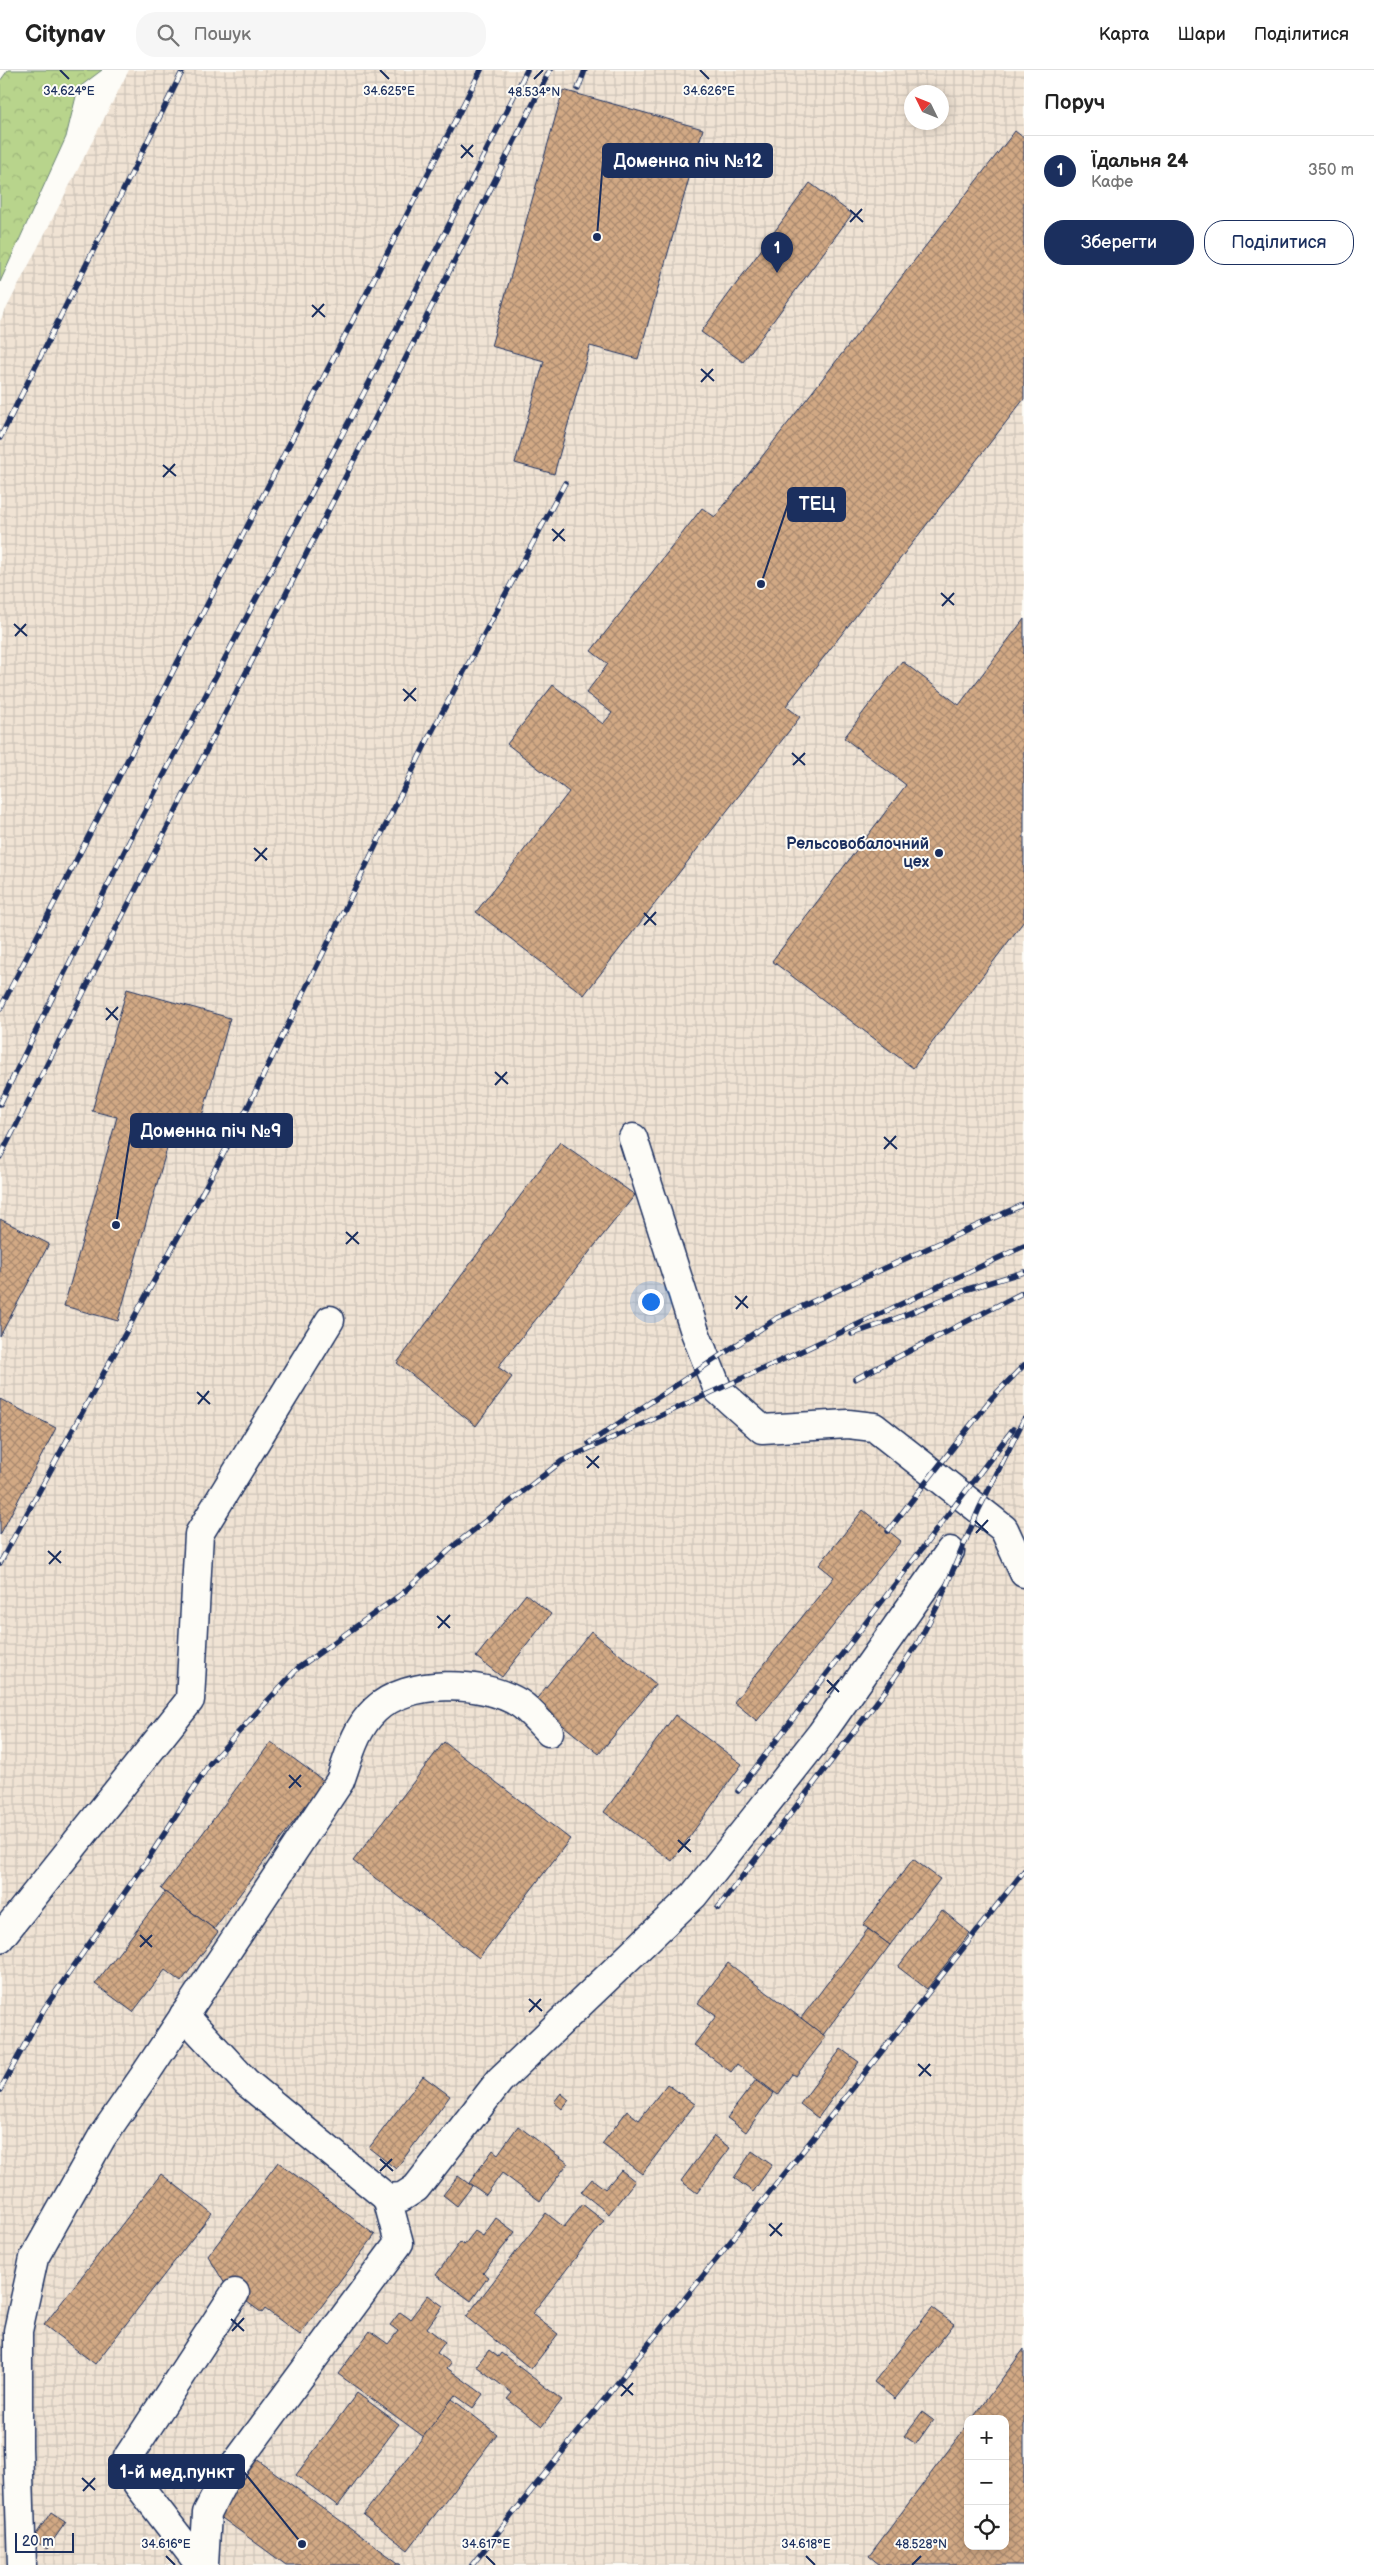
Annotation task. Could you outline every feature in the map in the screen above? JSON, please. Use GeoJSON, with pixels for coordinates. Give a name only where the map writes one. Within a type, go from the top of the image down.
{"type":"FeatureCollection","features":[{"type":"Feature","properties":{"kind":"lane"},"geometry":{"type":"LineString","coordinates":[[633,1138],[695,1332],[718,1390],[762,1429],[848,1424],[874,1427],[1004,1529],[1024,1572]]}},
{"type":"Feature","properties":{"kind":"lane"},"geometry":{"type":"LineString","coordinates":[[0,1938],[190,1700],[198,1534],[330,1320]]}},
{"type":"Feature","properties":{"kind":"lane"},"geometry":{"type":"LineString","coordinates":[[387,2198],[402,2197],[416,2188],[500,2080],[694,1895],[821,1734],[950,1551]]}},
{"type":"Feature","properties":{"kind":"lane"},"geometry":{"type":"LineString","coordinates":[[22,2565],[18,2447],[18,2331],[34,2258],[102,2136],[340,1781],[358,1732],[375,1710],[403,1692],[427,1687],[487,1688],[520,1703],[549,1732]]}},
{"type":"Feature","properties":{"kind":"lane"},"geometry":{"type":"LineString","coordinates":[[184,2016],[246,2082],[387,2198],[399,2243],[225,2478],[207,2512],[202,2565]]}},
{"type":"Feature","properties":{"kind":"lane"},"geometry":{"type":"LineString","coordinates":[[202,2565],[136,2482],[128,2457],[235,2292]]}},
{"type":"Feature","properties":{"kind":"shaded area"},"geometry":{"type":"Polygon","coordinates":[[[129,70],[1024,70],[1024,2565],[0,2565],[0,321],[129,70]]]}},
{"type":"Feature","properties":{"kind":"green space"},"geometry":{"type":"Polygon","coordinates":[[[8,70],[102,70],[78,88],[66,137],[0,282],[0,81],[8,70]]]}},
{"type":"Feature","properties":{"kind":"building"},"geometry":{"type":"Polygon","coordinates":[[[563,90],[703,129],[638,359],[590,346],[554,474],[515,463],[544,361],[491,346],[563,90]]]}},
{"type":"Feature","properties":{"kind":"building"},"geometry":{"type":"Polygon","coordinates":[[[1015,131],[1024,138],[1024,399],[786,706],[800,717],[584,995],[476,912],[569,792],[507,744],[553,685],[603,724],[612,713],[586,693],[608,664],[591,651],[702,508],[715,517],[1015,131]]]}},
{"type":"Feature","properties":{"kind":"building"},"geometry":{"type":"Polygon","coordinates":[[[810,183],[852,214],[743,362],[701,332],[810,183]]]}},
{"type":"Feature","properties":{"kind":"building","name":"Рельсовобалочний цех"},"geometry":{"type":"Polygon","coordinates":[[[1024,619],[1024,921],[913,1068],[772,961],[906,785],[844,738],[902,661],[959,705],[1024,619]]]}},
{"type":"Feature","properties":{"kind":"building"},"geometry":{"type":"Polygon","coordinates":[[[127,989],[230,1018],[194,1144],[170,1138],[118,1321],[64,1306],[117,1117],[92,1111],[127,989]]]}},
{"type":"Feature","properties":{"kind":"building"},"geometry":{"type":"Polygon","coordinates":[[[560,1142],[635,1195],[498,1367],[512,1377],[476,1426],[397,1363],[560,1142]]]}},
{"type":"Feature","properties":{"kind":"building"},"geometry":{"type":"Polygon","coordinates":[[[0,1219],[49,1244],[0,1336],[0,1219]]]}},
{"type":"Feature","properties":{"kind":"building"},"geometry":{"type":"Polygon","coordinates":[[[0,1399],[56,1428],[0,1535],[0,1399]]]}},
{"type":"Feature","properties":{"kind":"building"},"geometry":{"type":"Polygon","coordinates":[[[863,1510],[901,1541],[757,1721],[734,1702],[834,1577],[819,1565],[863,1510]]]}},
{"type":"Feature","properties":{"kind":"building"},"geometry":{"type":"Polygon","coordinates":[[[526,1594],[551,1614],[502,1677],[476,1657],[526,1594]]]}},
{"type":"Feature","properties":{"kind":"building"},"geometry":{"type":"Polygon","coordinates":[[[591,1631],[656,1684],[599,1754],[534,1702],[591,1631]]]}},
{"type":"Feature","properties":{"kind":"building"},"geometry":{"type":"Polygon","coordinates":[[[675,1715],[742,1764],[672,1861],[604,1812],[675,1715]]]}},
{"type":"Feature","properties":{"kind":"building"},"geometry":{"type":"Polygon","coordinates":[[[271,1742],[324,1781],[214,1929],[161,1889],[271,1742]]]}},
{"type":"Feature","properties":{"kind":"building"},"geometry":{"type":"Polygon","coordinates":[[[444,1742],[570,1839],[479,1958],[353,1861],[444,1742]]]}},
{"type":"Feature","properties":{"kind":"building"},"geometry":{"type":"Polygon","coordinates":[[[913,1859],[940,1879],[890,1945],[863,1925],[913,1859]]]}},
{"type":"Feature","properties":{"kind":"building"},"geometry":{"type":"Polygon","coordinates":[[[165,1892],[218,1932],[181,1982],[165,1970],[133,2012],[95,1984],[165,1892]]]}},
{"type":"Feature","properties":{"kind":"building"},"geometry":{"type":"Polygon","coordinates":[[[942,1910],[970,1933],[927,1989],[898,1967],[942,1910]]]}},
{"type":"Feature","properties":{"kind":"building"},"geometry":{"type":"Polygon","coordinates":[[[868,1929],[890,1945],[823,2035],[801,2018],[868,1929]]]}},
{"type":"Feature","properties":{"kind":"building"},"geometry":{"type":"Polygon","coordinates":[[[728,1963],[826,2037],[796,2076],[793,2074],[778,2095],[737,2064],[731,2072],[694,2045],[716,2016],[698,2003],[728,1963]]]}},
{"type":"Feature","properties":{"kind":"building"},"geometry":{"type":"Polygon","coordinates":[[[841,2049],[859,2062],[818,2118],[800,2104],[841,2049]]]}},
{"type":"Feature","properties":{"kind":"building"},"geometry":{"type":"Polygon","coordinates":[[[423,2076],[450,2096],[396,2169],[369,2148],[423,2076]]]}},
{"type":"Feature","properties":{"kind":"building"},"geometry":{"type":"Polygon","coordinates":[[[756,2080],[774,2093],[746,2132],[727,2118],[756,2080]]]}},
{"type":"Feature","properties":{"kind":"building"},"geometry":{"type":"Polygon","coordinates":[[[667,2084],[695,2104],[642,2174],[602,2144],[627,2111],[639,2120],[667,2084]]]}},
{"type":"Feature","properties":{"kind":"building"},"geometry":{"type":"Polygon","coordinates":[[[561,2093],[569,2100],[562,2109],[554,2102],[561,2093]]]}},
{"type":"Feature","properties":{"kind":"building"},"geometry":{"type":"Polygon","coordinates":[[[518,2126],[568,2163],[540,2201],[502,2173],[486,2195],[469,2183],[493,2150],[498,2154],[518,2126]]]}},
{"type":"Feature","properties":{"kind":"building"},"geometry":{"type":"Polygon","coordinates":[[[714,2136],[730,2148],[697,2193],[681,2181],[714,2136]]]}},
{"type":"Feature","properties":{"kind":"building"},"geometry":{"type":"Polygon","coordinates":[[[752,2151],[772,2165],[753,2192],[734,2178],[752,2151]]]}},
{"type":"Feature","properties":{"kind":"building"},"geometry":{"type":"Polygon","coordinates":[[[278,2162],[375,2235],[300,2335],[265,2309],[262,2313],[235,2293],[225,2284],[208,2256],[278,2162]]]}},
{"type":"Feature","properties":{"kind":"building"},"geometry":{"type":"Polygon","coordinates":[[[621,2170],[635,2181],[609,2214],[581,2192],[592,2179],[605,2189],[621,2170]]]}},
{"type":"Feature","properties":{"kind":"building"},"geometry":{"type":"Polygon","coordinates":[[[161,2174],[212,2213],[95,2364],[44,2325],[161,2174]]]}},
{"type":"Feature","properties":{"kind":"building"},"geometry":{"type":"Polygon","coordinates":[[[458,2176],[472,2186],[457,2206],[443,2195],[458,2176]]]}},
{"type":"Feature","properties":{"kind":"building"},"geometry":{"type":"Polygon","coordinates":[[[582,2204],[604,2221],[532,2314],[558,2334],[531,2369],[466,2317],[546,2213],[564,2227],[582,2204]]]}},
{"type":"Feature","properties":{"kind":"building"},"geometry":{"type":"Polygon","coordinates":[[[496,2218],[515,2232],[483,2273],[488,2277],[471,2301],[436,2275],[460,2242],[464,2245],[475,2231],[483,2236],[496,2218]]]}},
{"type":"Feature","properties":{"kind":"building"},"geometry":{"type":"Polygon","coordinates":[[[428,2295],[443,2306],[427,2328],[445,2342],[437,2353],[451,2363],[447,2368],[483,2394],[473,2408],[455,2395],[424,2437],[338,2374],[370,2331],[388,2344],[398,2331],[390,2325],[400,2312],[410,2319],[428,2295]]]}},
{"type":"Feature","properties":{"kind":"building"},"geometry":{"type":"Polygon","coordinates":[[[932,2308],[954,2324],[895,2399],[874,2382],[932,2308]]]}},
{"type":"Feature","properties":{"kind":"building"},"geometry":{"type":"Polygon","coordinates":[[[1024,2349],[1024,2565],[880,2565],[869,2556],[964,2429],[964,2550],[1009,2550],[1009,2415],[975,2415],[1024,2349]]]}},
{"type":"Feature","properties":{"kind":"building"},"geometry":{"type":"Polygon","coordinates":[[[489,2350],[498,2357],[501,2353],[562,2400],[542,2426],[507,2399],[512,2393],[476,2366],[489,2350]]]}},
{"type":"Feature","properties":{"kind":"building"},"geometry":{"type":"Polygon","coordinates":[[[357,2393],[399,2424],[338,2506],[296,2475],[357,2393]]]}},
{"type":"Feature","properties":{"kind":"building"},"geometry":{"type":"Polygon","coordinates":[[[452,2399],[497,2434],[408,2550],[363,2515],[452,2399]]]}},
{"type":"Feature","properties":{"kind":"building"},"geometry":{"type":"Polygon","coordinates":[[[922,2412],[933,2420],[916,2444],[904,2436],[922,2412]]]}},
{"type":"Feature","properties":{"kind":"building"},"geometry":{"type":"Polygon","coordinates":[[[255,2458],[401,2565],[286,2565],[215,2513],[255,2458]]]}},
{"type":"Feature","properties":{"kind":"building"},"geometry":{"type":"Polygon","coordinates":[[[51,2512],[66,2522],[47,2549],[33,2539],[51,2512]]]}},
{"type":"Feature","properties":{"kind":"railway"},"geometry":{"type":"LineString","coordinates":[[0,438],[183,70]]}},
{"type":"Feature","properties":{"kind":"railway"},"geometry":{"type":"LineString","coordinates":[[0,1009],[481,70]]}},
{"type":"Feature","properties":{"kind":"railway"},"geometry":{"type":"LineString","coordinates":[[0,1104],[132,836],[368,385],[527,70]]}},
{"type":"Feature","properties":{"kind":"railway"},"geometry":{"type":"LineString","coordinates":[[0,1157],[550,70]]}},
{"type":"Feature","properties":{"kind":"railway"},"geometry":{"type":"LineString","coordinates":[[578,89],[585,70]]}},
{"type":"Feature","properties":{"kind":"railway"},"geometry":{"type":"LineString","coordinates":[[0,1563],[238,1127],[428,739],[565,483]]}},
{"type":"Feature","properties":{"kind":"railway"},"geometry":{"type":"LineString","coordinates":[[589,1443],[777,1318],[1024,1204]]}},
{"type":"Feature","properties":{"kind":"railway"},"geometry":{"type":"LineString","coordinates":[[0,2090],[44,2009],[146,1862],[210,1763],[298,1668],[403,1593],[456,1544],[562,1461],[1024,1246]]}},
{"type":"Feature","properties":{"kind":"railway"},"geometry":{"type":"LineString","coordinates":[[852,1334],[890,1321],[968,1289],[1024,1272]]}},
{"type":"Feature","properties":{"kind":"railway"},"geometry":{"type":"LineString","coordinates":[[855,1379],[1024,1292]]}},
{"type":"Feature","properties":{"kind":"railway"},"geometry":{"type":"LineString","coordinates":[[888,1531],[991,1399],[1024,1365]]}},
{"type":"Feature","properties":{"kind":"railway"},"geometry":{"type":"LineString","coordinates":[[718,1908],[886,1690],[919,1641],[939,1603],[979,1509],[1024,1419]]}},
{"type":"Feature","properties":{"kind":"railway"},"geometry":{"type":"LineString","coordinates":[[738,1791],[1013,1429]]}},
{"type":"Feature","properties":{"kind":"railway"},"geometry":{"type":"LineString","coordinates":[[472,2565],[1024,1871]]}},
{"type":"Feature","properties":{"kind":"place","name":"Доменна піч №12"},"geometry":{"type":"Point","coordinates":[597,237]}},
{"type":"Feature","properties":{"kind":"place","name":"Їдальня 24"},"geometry":{"type":"Point","coordinates":[777,273]}},
{"type":"Feature","properties":{"kind":"place","name":"ТЕЦ"},"geometry":{"type":"Point","coordinates":[761,584]}},
{"type":"Feature","properties":{"kind":"place","name":"Рельсовобалочний цех"},"geometry":{"type":"Point","coordinates":[939,853]}},
{"type":"Feature","properties":{"kind":"place","name":"Доменна піч №9"},"geometry":{"type":"Point","coordinates":[116,1225]}},
{"type":"Feature","properties":{"kind":"place","name":"1-й мед.пункт"},"geometry":{"type":"Point","coordinates":[302,2544]}}]}
